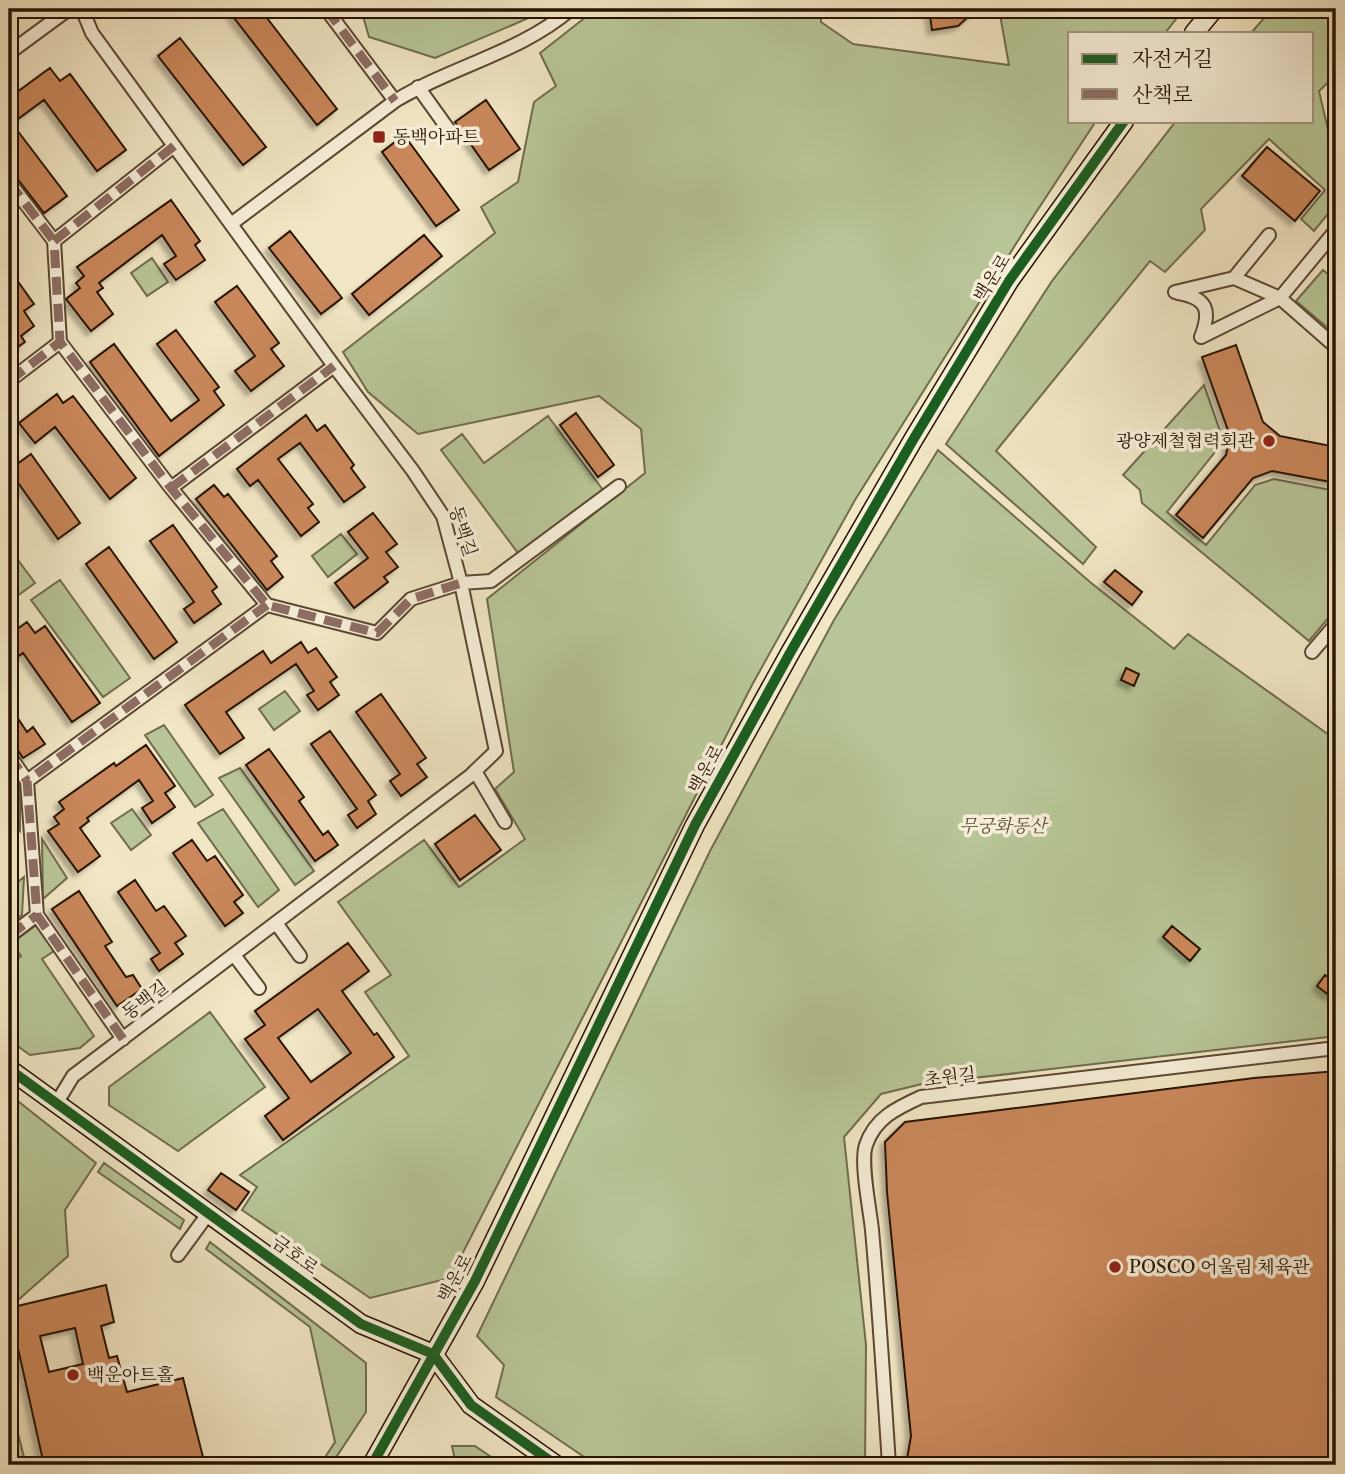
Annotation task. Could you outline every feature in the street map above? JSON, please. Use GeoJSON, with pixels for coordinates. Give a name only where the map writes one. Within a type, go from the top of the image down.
{"type":"FeatureCollection","features":[{"type":"Feature","properties":{"kind":"main road"},"geometry":{"type":"LineString","coordinates":[[1195,32],[1214,9]]}},
{"type":"Feature","properties":{"kind":"main road","name":"백운로"},"geometry":{"type":"LineString","coordinates":[[372,1465],[480,1270],[695,825],[790,653],[906,451],[1009,281],[1123,122]]}},
{"type":"Feature","properties":{"kind":"main road","name":"금호로"},"geometry":{"type":"LineString","coordinates":[[9,1069],[361,1324],[433,1354]]}},
{"type":"Feature","properties":{"kind":"main road"},"geometry":{"type":"LineString","coordinates":[[433,1354],[471,1405],[556,1465]]}},
{"type":"Feature","properties":{"kind":"street"},"geometry":{"type":"LineString","coordinates":[[9,53],[68,9]]}},
{"type":"Feature","properties":{"kind":"street","name":"동백길"},"geometry":{"type":"LineString","coordinates":[[56,1104],[72,1076],[475,771],[496,751],[443,516],[413,471],[92,33],[82,9]]}},
{"type":"Feature","properties":{"kind":"street"},"geometry":{"type":"LineString","coordinates":[[326,9],[395,101]]}},
{"type":"Feature","properties":{"kind":"street"},"geometry":{"type":"LineString","coordinates":[[231,224],[395,101],[418,87],[498,55],[556,22],[571,9]]}},
{"type":"Feature","properties":{"kind":"street"},"geometry":{"type":"LineString","coordinates":[[418,87],[451,133]]}},
{"type":"Feature","properties":{"kind":"street"},"geometry":{"type":"LineString","coordinates":[[54,240],[174,146]]}},
{"type":"Feature","properties":{"kind":"street"},"geometry":{"type":"LineString","coordinates":[[9,182],[54,240],[60,342],[172,488],[267,605],[377,633],[411,599],[460,583],[491,581],[619,486]]}},
{"type":"Feature","properties":{"kind":"street"},"geometry":{"type":"LineString","coordinates":[[1269,235],[1234,278],[1175,292],[1192,295],[1203,304],[1207,320],[1201,337],[1280,299],[1336,230]]}},
{"type":"Feature","properties":{"kind":"street"},"geometry":{"type":"LineString","coordinates":[[1234,278],[1280,299],[1336,347]]}},
{"type":"Feature","properties":{"kind":"street"},"geometry":{"type":"LineString","coordinates":[[9,381],[60,342]]}},
{"type":"Feature","properties":{"kind":"street"},"geometry":{"type":"LineString","coordinates":[[172,488],[334,366]]}},
{"type":"Feature","properties":{"kind":"street"},"geometry":{"type":"LineString","coordinates":[[27,781],[267,605]]}},
{"type":"Feature","properties":{"kind":"street"},"geometry":{"type":"LineString","coordinates":[[1312,652],[1336,624]]}},
{"type":"Feature","properties":{"kind":"street"},"geometry":{"type":"LineString","coordinates":[[9,755],[27,781],[37,915],[123,1039]]}},
{"type":"Feature","properties":{"kind":"street"},"geometry":{"type":"LineString","coordinates":[[475,771],[505,822]]}},
{"type":"Feature","properties":{"kind":"street"},"geometry":{"type":"LineString","coordinates":[[9,936],[37,915]]}},
{"type":"Feature","properties":{"kind":"street"},"geometry":{"type":"LineString","coordinates":[[276,923],[300,956]]}},
{"type":"Feature","properties":{"kind":"street"},"geometry":{"type":"LineString","coordinates":[[234,955],[260,988]]}},
{"type":"Feature","properties":{"kind":"street","name":"초원길"},"geometry":{"type":"LineString","coordinates":[[889,1465],[865,1146],[889,1112],[920,1097],[1336,1048]]}},
{"type":"Feature","properties":{"kind":"street"},"geometry":{"type":"LineString","coordinates":[[178,1255],[208,1214]]}},
{"type":"Feature","properties":{"kind":"green space"},"geometry":{"type":"Polygon","coordinates":[[[361,9],[539,9],[531,17],[435,58],[369,37],[361,9]]]}},
{"type":"Feature","properties":{"kind":"green space"},"geometry":{"type":"Polygon","coordinates":[[[596,9],[821,9],[821,22],[853,44],[1009,65],[999,9],[1184,9],[1166,32],[1068,32],[1068,122],[1095,122],[855,500],[752,685],[450,1278],[370,1298],[242,1210],[257,1187],[240,1175],[409,1056],[365,992],[391,975],[338,902],[424,840],[459,887],[525,839],[495,789],[514,772],[487,599],[645,473],[641,429],[599,396],[418,434],[368,392],[343,352],[495,233],[481,207],[518,182],[534,102],[556,86],[540,53],[596,9]]]}},
{"type":"Feature","properties":{"kind":"green space"},"geometry":{"type":"Polygon","coordinates":[[[1272,9],[1324,9],[1336,19],[1336,75],[1319,91],[1336,164],[1336,204],[1314,231],[1301,219],[1325,190],[1269,139],[1201,209],[1205,230],[1165,272],[1150,261],[996,451],[1096,547],[1083,564],[946,444],[1052,281],[1175,122],[1314,122],[1314,32],[1252,32],[1272,9]]]}},
{"type":"Feature","properties":{"kind":"green space"},"geometry":{"type":"Polygon","coordinates":[[[152,258],[168,282],[147,296],[131,273],[152,258]]]}},
{"type":"Feature","properties":{"kind":"green space"},"geometry":{"type":"Polygon","coordinates":[[[1323,270],[1336,281],[1336,335],[1296,301],[1323,270]]]}},
{"type":"Feature","properties":{"kind":"green space"},"geometry":{"type":"Polygon","coordinates":[[[1204,385],[1221,434],[1215,452],[1167,512],[1206,545],[1255,485],[1274,479],[1336,491],[1336,609],[1309,641],[1142,503],[1140,490],[1123,475],[1204,385]]]}},
{"type":"Feature","properties":{"kind":"green space"},"geometry":{"type":"Polygon","coordinates":[[[548,416],[603,490],[518,553],[441,450],[462,434],[484,463],[548,416]]]}},
{"type":"Feature","properties":{"kind":"green space","name":"무궁화동산"},"geometry":{"type":"Polygon","coordinates":[[[938,450],[1090,582],[1174,649],[1188,634],[1336,740],[1336,1036],[922,1084],[881,1094],[844,1137],[866,1345],[865,1465],[596,1465],[496,1397],[504,1365],[477,1336],[710,851],[834,620],[938,450]]]}},
{"type":"Feature","properties":{"kind":"green space"},"geometry":{"type":"Polygon","coordinates":[[[341,534],[357,554],[328,577],[312,556],[341,534]]]}},
{"type":"Feature","properties":{"kind":"green space"},"geometry":{"type":"Polygon","coordinates":[[[12,552],[35,583],[9,602],[9,554],[12,552]]]}},
{"type":"Feature","properties":{"kind":"green space"},"geometry":{"type":"Polygon","coordinates":[[[60,580],[130,678],[103,697],[31,600],[60,580]]]}},
{"type":"Feature","properties":{"kind":"green space"},"geometry":{"type":"Polygon","coordinates":[[[285,691],[300,711],[274,730],[259,709],[285,691]]]}},
{"type":"Feature","properties":{"kind":"green space"},"geometry":{"type":"Polygon","coordinates":[[[164,725],[213,795],[195,807],[145,735],[164,725]]]}},
{"type":"Feature","properties":{"kind":"green space"},"geometry":{"type":"Polygon","coordinates":[[[240,768],[314,871],[295,885],[219,778],[240,768]]]}},
{"type":"Feature","properties":{"kind":"green space"},"geometry":{"type":"Polygon","coordinates":[[[20,785],[20,831],[9,818],[9,792],[20,785]]]}},
{"type":"Feature","properties":{"kind":"green space"},"geometry":{"type":"Polygon","coordinates":[[[132,809],[151,835],[131,850],[111,823],[132,809]]]}},
{"type":"Feature","properties":{"kind":"green space"},"geometry":{"type":"Polygon","coordinates":[[[223,809],[279,890],[258,907],[198,823],[223,809]]]}},
{"type":"Feature","properties":{"kind":"green space"},"geometry":{"type":"Polygon","coordinates":[[[42,839],[67,878],[43,899],[42,839]]]}},
{"type":"Feature","properties":{"kind":"green space"},"geometry":{"type":"Polygon","coordinates":[[[24,877],[22,915],[9,923],[9,889],[24,877]]]}},
{"type":"Feature","properties":{"kind":"green space"},"geometry":{"type":"Polygon","coordinates":[[[39,923],[57,949],[42,959],[94,1036],[80,1048],[30,1055],[9,1040],[9,966],[21,956],[12,943],[39,923]]]}},
{"type":"Feature","properties":{"kind":"green space"},"geometry":{"type":"Polygon","coordinates":[[[210,1012],[265,1087],[178,1151],[109,1105],[109,1087],[210,1012]]]}},
{"type":"Feature","properties":{"kind":"green space"},"geometry":{"type":"Polygon","coordinates":[[[9,1094],[96,1163],[65,1210],[68,1256],[9,1308],[9,1094]]]}},
{"type":"Feature","properties":{"kind":"green space"},"geometry":{"type":"Polygon","coordinates":[[[104,1163],[184,1220],[180,1229],[98,1172],[104,1163]]]}},
{"type":"Feature","properties":{"kind":"green space"},"geometry":{"type":"Polygon","coordinates":[[[210,1242],[366,1363],[366,1412],[331,1465],[320,1465],[335,1442],[310,1327],[206,1249],[210,1242]]]}},
{"type":"Feature","properties":{"kind":"green space"},"geometry":{"type":"Polygon","coordinates":[[[9,1398],[26,1465],[9,1465],[9,1398]]]}},
{"type":"Feature","properties":{"kind":"green space"},"geometry":{"type":"Polygon","coordinates":[[[452,1446],[475,1446],[503,1465],[456,1465],[452,1446]]]}},
{"type":"Feature","properties":{"kind":"building"},"geometry":{"type":"Polygon","coordinates":[[[238,9],[260,9],[337,109],[317,125],[231,14],[238,9]]]}},
{"type":"Feature","properties":{"kind":"building"},"geometry":{"type":"Polygon","coordinates":[[[929,9],[977,9],[958,26],[932,30],[929,9]]]}},
{"type":"Feature","properties":{"kind":"building"},"geometry":{"type":"Polygon","coordinates":[[[180,38],[266,147],[243,165],[158,56],[180,38]]]}},
{"type":"Feature","properties":{"kind":"building"},"geometry":{"type":"Polygon","coordinates":[[[50,68],[60,81],[70,74],[126,150],[97,171],[44,100],[18,119],[9,107],[9,98],[50,68]]]}},
{"type":"Feature","properties":{"kind":"building"},"geometry":{"type":"Polygon","coordinates":[[[486,100],[520,149],[489,170],[455,122],[486,100]]]}},
{"type":"Feature","properties":{"kind":"building"},"geometry":{"type":"Polygon","coordinates":[[[17,130],[67,196],[44,213],[9,168],[9,136],[17,130]]]}},
{"type":"Feature","properties":{"kind":"building"},"geometry":{"type":"Polygon","coordinates":[[[404,135],[459,210],[436,226],[382,152],[404,135]]]}},
{"type":"Feature","properties":{"kind":"building"},"geometry":{"type":"Polygon","coordinates":[[[1267,147],[1320,191],[1295,221],[1242,176],[1267,147]]]}},
{"type":"Feature","properties":{"kind":"building"},"geometry":{"type":"Polygon","coordinates":[[[171,200],[200,241],[195,245],[205,260],[176,280],[164,264],[176,256],[162,235],[99,283],[103,288],[97,292],[113,314],[91,331],[66,299],[80,288],[76,283],[84,276],[77,267],[171,200]]]}},
{"type":"Feature","properties":{"kind":"building"},"geometry":{"type":"Polygon","coordinates":[[[290,231],[342,298],[321,314],[269,248],[290,231]]]}},
{"type":"Feature","properties":{"kind":"building"},"geometry":{"type":"Polygon","coordinates":[[[424,235],[442,256],[369,315],[352,294],[424,235]]]}},
{"type":"Feature","properties":{"kind":"building"},"geometry":{"type":"Polygon","coordinates":[[[9,269],[34,304],[24,311],[34,326],[21,336],[25,342],[9,353],[9,269]]]}},
{"type":"Feature","properties":{"kind":"building"},"geometry":{"type":"Polygon","coordinates":[[[237,286],[279,343],[271,349],[284,366],[251,391],[235,371],[255,356],[215,302],[237,286]]]}},
{"type":"Feature","properties":{"kind":"building"},"geometry":{"type":"Polygon","coordinates":[[[176,330],[219,387],[214,391],[224,405],[159,456],[90,362],[114,344],[171,421],[199,400],[157,344],[176,330]]]}},
{"type":"Feature","properties":{"kind":"building","name":"광양제철협력회관"},"geometry":{"type":"Polygon","coordinates":[[[1236,345],[1263,422],[1280,436],[1336,447],[1336,483],[1272,471],[1253,478],[1203,538],[1176,515],[1226,455],[1230,436],[1202,357],[1236,345]]]}},
{"type":"Feature","properties":{"kind":"building"},"geometry":{"type":"Polygon","coordinates":[[[57,394],[63,403],[73,396],[136,478],[110,499],[55,427],[35,443],[19,423],[57,394]]]}},
{"type":"Feature","properties":{"kind":"building"},"geometry":{"type":"Polygon","coordinates":[[[576,413],[614,465],[598,477],[560,425],[576,413]]]}},
{"type":"Feature","properties":{"kind":"building"},"geometry":{"type":"Polygon","coordinates":[[[306,415],[317,431],[325,425],[354,465],[351,468],[365,487],[344,502],[300,443],[278,459],[313,504],[308,508],[319,522],[301,536],[258,480],[250,486],[237,469],[306,415]]]}},
{"type":"Feature","properties":{"kind":"building"},"geometry":{"type":"Polygon","coordinates":[[[31,454],[80,523],[58,539],[9,470],[31,454]]]}},
{"type":"Feature","properties":{"kind":"building"},"geometry":{"type":"Polygon","coordinates":[[[214,485],[224,497],[228,494],[277,556],[271,561],[283,577],[267,590],[196,499],[214,485]]]}},
{"type":"Feature","properties":{"kind":"building"},"geometry":{"type":"Polygon","coordinates":[[[373,513],[397,544],[386,552],[398,567],[384,577],[388,582],[354,608],[335,583],[368,558],[348,532],[373,513]]]}},
{"type":"Feature","properties":{"kind":"building"},"geometry":{"type":"Polygon","coordinates":[[[173,525],[217,587],[212,591],[221,604],[194,623],[184,609],[194,602],[150,541],[173,525]]]}},
{"type":"Feature","properties":{"kind":"building"},"geometry":{"type":"Polygon","coordinates":[[[109,547],[177,642],[154,659],[86,564],[109,547]]]}},
{"type":"Feature","properties":{"kind":"building"},"geometry":{"type":"Polygon","coordinates":[[[1115,570],[1142,592],[1132,605],[1104,582],[1115,570]]]}},
{"type":"Feature","properties":{"kind":"building"},"geometry":{"type":"Polygon","coordinates":[[[27,622],[35,633],[45,626],[100,703],[72,722],[23,653],[9,663],[9,635],[27,622]]]}},
{"type":"Feature","properties":{"kind":"building"},"geometry":{"type":"Polygon","coordinates":[[[301,642],[308,653],[316,648],[337,677],[330,682],[339,695],[318,710],[307,695],[314,691],[296,664],[226,712],[244,738],[220,754],[185,705],[263,651],[271,663],[301,642]]]}},
{"type":"Feature","properties":{"kind":"building"},"geometry":{"type":"Polygon","coordinates":[[[1126,668],[1139,674],[1134,686],[1121,680],[1126,668]]]}},
{"type":"Feature","properties":{"kind":"building"},"geometry":{"type":"Polygon","coordinates":[[[381,694],[426,758],[417,764],[427,777],[401,796],[390,781],[400,774],[356,712],[381,694]]]}},
{"type":"Feature","properties":{"kind":"building"},"geometry":{"type":"Polygon","coordinates":[[[9,705],[27,732],[33,727],[45,744],[23,758],[9,737],[9,705]]]}},
{"type":"Feature","properties":{"kind":"building"},"geometry":{"type":"Polygon","coordinates":[[[330,731],[376,795],[368,801],[376,814],[357,828],[348,815],[357,809],[311,744],[330,731]]]}},
{"type":"Feature","properties":{"kind":"building"},"geometry":{"type":"Polygon","coordinates":[[[146,745],[175,786],[165,793],[175,807],[152,823],[142,808],[153,801],[139,780],[87,818],[89,821],[80,828],[100,856],[78,872],[48,831],[59,824],[54,817],[64,809],[59,802],[114,763],[116,766],[146,745]]]}},
{"type":"Feature","properties":{"kind":"building"},"geometry":{"type":"Polygon","coordinates":[[[269,749],[304,797],[299,801],[323,835],[328,831],[338,845],[315,861],[246,765],[269,749]]]}},
{"type":"Feature","properties":{"kind":"building"},"geometry":{"type":"Polygon","coordinates":[[[475,815],[501,850],[460,880],[435,844],[475,815]]]}},
{"type":"Feature","properties":{"kind":"building"},"geometry":{"type":"Polygon","coordinates":[[[192,840],[207,861],[215,856],[243,895],[234,902],[243,913],[225,926],[173,853],[192,840]]]}},
{"type":"Feature","properties":{"kind":"building"},"geometry":{"type":"Polygon","coordinates":[[[135,880],[156,911],[164,906],[186,936],[175,943],[183,954],[159,971],[151,959],[160,953],[118,892],[135,880]]]}},
{"type":"Feature","properties":{"kind":"building"},"geometry":{"type":"Polygon","coordinates":[[[79,891],[112,942],[105,946],[126,977],[133,975],[142,989],[117,1006],[52,909],[79,891]]]}},
{"type":"Feature","properties":{"kind":"building"},"geometry":{"type":"Polygon","coordinates":[[[1172,926],[1200,949],[1190,961],[1163,937],[1172,926]]]}},
{"type":"Feature","properties":{"kind":"building"},"geometry":{"type":"Polygon","coordinates":[[[348,943],[369,971],[342,991],[394,1057],[283,1140],[265,1116],[289,1098],[245,1039],[265,1025],[255,1011],[348,943]],[[318,1009],[278,1038],[311,1082],[351,1053],[318,1009]]]}},
{"type":"Feature","properties":{"kind":"building"},"geometry":{"type":"Polygon","coordinates":[[[1325,975],[1336,983],[1330,996],[1317,986],[1325,975]]]}},
{"type":"Feature","properties":{"kind":"building","name":"POSCO 어울림 체육관"},"geometry":{"type":"Polygon","coordinates":[[[1336,1071],[1336,1465],[906,1465],[911,1436],[887,1192],[885,1142],[905,1122],[1254,1078],[1336,1071]]]}},
{"type":"Feature","properties":{"kind":"building"},"geometry":{"type":"Polygon","coordinates":[[[221,1173],[249,1192],[236,1210],[208,1190],[221,1173]]]}},
{"type":"Feature","properties":{"kind":"building","name":"백운아트홀"},"geometry":{"type":"Polygon","coordinates":[[[106,1285],[114,1322],[101,1326],[109,1358],[117,1356],[127,1392],[183,1378],[205,1465],[44,1465],[9,1308],[106,1285]],[[75,1328],[40,1336],[49,1372],[83,1364],[75,1328]]]}},
{"type":"Feature","properties":{"kind":"marked path"},"geometry":{"type":"LineString","coordinates":[[326,9],[395,101]]}},
{"type":"Feature","properties":{"kind":"marked path"},"geometry":{"type":"LineString","coordinates":[[174,146],[54,241],[60,342],[171,488],[267,605],[377,633],[411,599],[461,583]]}},
{"type":"Feature","properties":{"kind":"marked path"},"geometry":{"type":"LineString","coordinates":[[9,182],[54,241]]}},
{"type":"Feature","properties":{"kind":"marked path"},"geometry":{"type":"LineString","coordinates":[[9,381],[60,342]]}},
{"type":"Feature","properties":{"kind":"marked path"},"geometry":{"type":"LineString","coordinates":[[171,488],[334,366]]}},
{"type":"Feature","properties":{"kind":"marked path"},"geometry":{"type":"LineString","coordinates":[[123,1039],[37,915],[27,781],[267,605]]}},
{"type":"Feature","properties":{"kind":"marked path"},"geometry":{"type":"LineString","coordinates":[[9,755],[27,781]]}},
{"type":"Feature","properties":{"kind":"marked path"},"geometry":{"type":"LineString","coordinates":[[9,936],[37,915]]}},
{"type":"Feature","properties":{"kind":"cycle path"},"geometry":{"type":"LineString","coordinates":[[372,1465],[475,1281],[695,825],[790,653],[1009,281],[1123,122]]}},
{"type":"Feature","properties":{"kind":"cycle path"},"geometry":{"type":"LineString","coordinates":[[9,1069],[361,1324],[433,1354],[471,1405],[556,1465]]}},
{"type":"Feature","properties":{"kind":"place","name":"동백아파트"},"geometry":{"type":"Point","coordinates":[379,137]}},
{"type":"Feature","properties":{"kind":"place","name":"광양제철협력회관"},"geometry":{"type":"Point","coordinates":[1269,441]}},
{"type":"Feature","properties":{"kind":"place","name":"POSCO 어울림 체육관"},"geometry":{"type":"Point","coordinates":[1115,1267]}},
{"type":"Feature","properties":{"kind":"place","name":"백운아트홀"},"geometry":{"type":"Point","coordinates":[73,1375]}}]}
